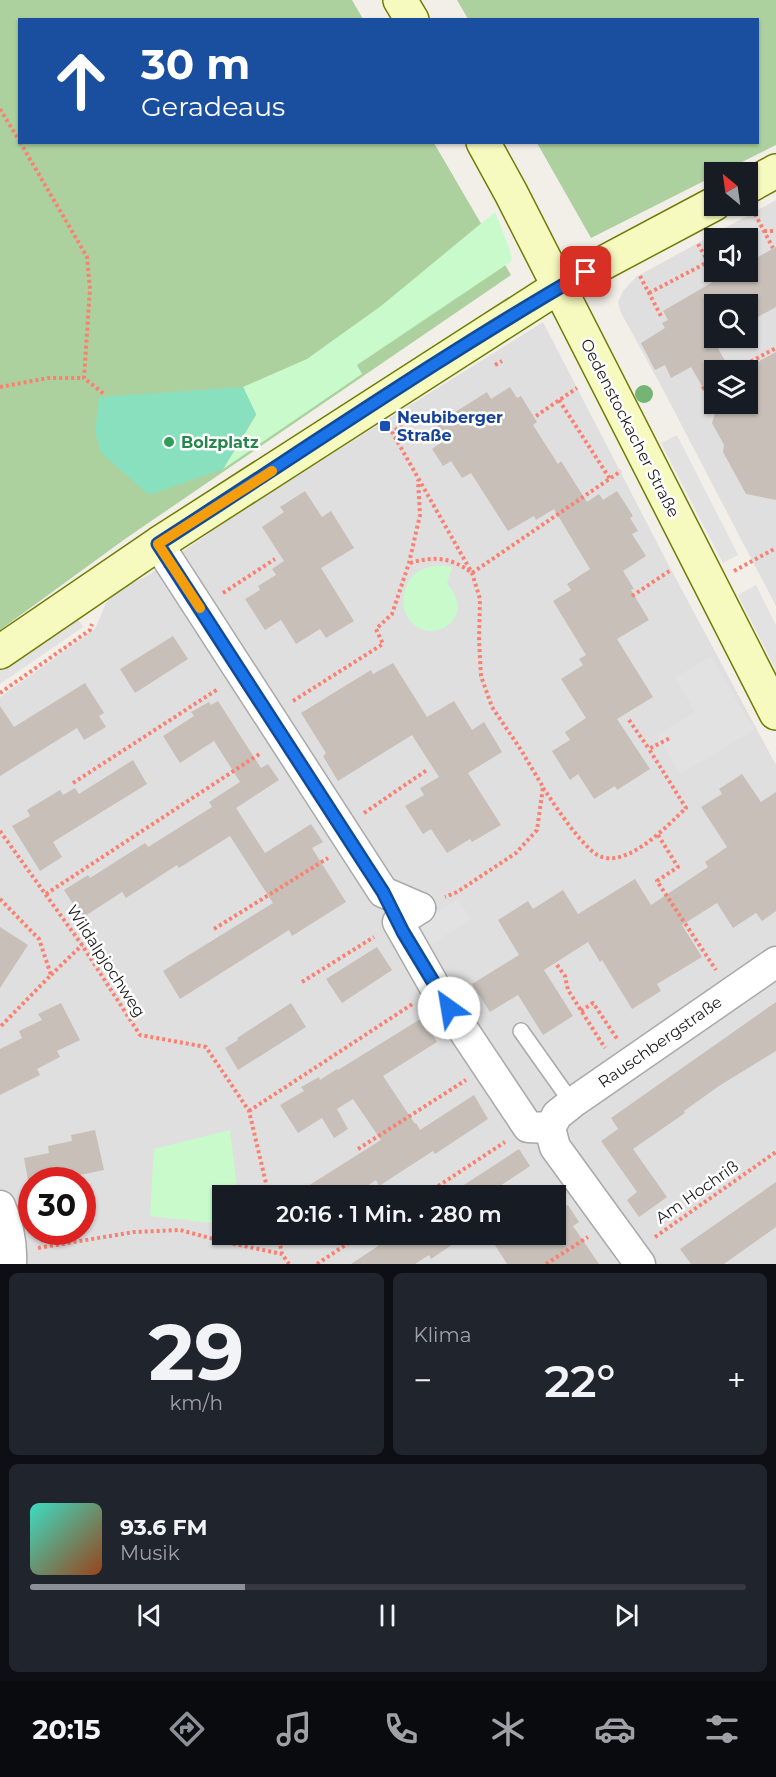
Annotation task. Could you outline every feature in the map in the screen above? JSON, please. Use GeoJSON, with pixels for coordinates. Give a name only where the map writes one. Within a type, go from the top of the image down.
{"type":"FeatureCollection","features":[{"type":"Feature","properties":{"kind":"street"},"geometry":{"type":"LineString","coordinates":[[400,0],[411,18]]}},
{"type":"Feature","properties":{"kind":"street","name":"Oedenstockacher Straße"},"geometry":{"type":"LineString","coordinates":[[484,144],[776,713]]}},
{"type":"Feature","properties":{"kind":"street"},"geometry":{"type":"LineString","coordinates":[[758,190],[776,171]]}},
{"type":"Feature","properties":{"kind":"street"},"geometry":{"type":"LineString","coordinates":[[0,652],[158,544],[558,287],[704,209]]}},
{"type":"Feature","properties":{"kind":"street"},"geometry":{"type":"LineString","coordinates":[[158,544],[383,892],[409,915],[436,989],[487,1066],[555,1147],[636,1258]]}},
{"type":"Feature","properties":{"kind":"street","name":"Rauschbergstraße"},"geometry":{"type":"LineString","coordinates":[[539,1128],[776,962]]}},
{"type":"Feature","properties":{"kind":"street"},"geometry":{"type":"LineString","coordinates":[[0,1206],[8,1233],[11,1258]]}},
{"type":"Feature","properties":{"kind":"lane"},"geometry":{"type":"LineString","coordinates":[[521,1031],[572,1103]]}},
{"type":"Feature","properties":{"kind":"path"},"geometry":{"type":"LineString","coordinates":[[0,109],[18,139]]}},
{"type":"Feature","properties":{"kind":"path"},"geometry":{"type":"LineString","coordinates":[[21,144],[87,257],[90,288],[84,378]]}},
{"type":"Feature","properties":{"kind":"path"},"geometry":{"type":"LineString","coordinates":[[757,216],[773,248]]}},
{"type":"Feature","properties":{"kind":"path"},"geometry":{"type":"LineString","coordinates":[[764,231],[776,231]]}},
{"type":"Feature","properties":{"kind":"path"},"geometry":{"type":"LineString","coordinates":[[649,293],[704,264]]}},
{"type":"Feature","properties":{"kind":"path"},"geometry":{"type":"LineString","coordinates":[[637,270],[662,318]]}},
{"type":"Feature","properties":{"kind":"path"},"geometry":{"type":"LineString","coordinates":[[754,360],[776,348]]}},
{"type":"Feature","properties":{"kind":"path"},"geometry":{"type":"LineString","coordinates":[[536,416],[602,372]]}},
{"type":"Feature","properties":{"kind":"path"},"geometry":{"type":"LineString","coordinates":[[0,387],[48,378],[84,378],[104,394]]}},
{"type":"Feature","properties":{"kind":"path"},"geometry":{"type":"LineString","coordinates":[[559,400],[610,479]]}},
{"type":"Feature","properties":{"kind":"path"},"geometry":{"type":"LineString","coordinates":[[414,418],[392,432],[472,573],[480,599],[478,640],[481,676],[492,707],[543,787],[594,853],[613,859],[630,854],[658,835],[686,808],[629,720]]}},
{"type":"Feature","properties":{"kind":"path"},"geometry":{"type":"LineString","coordinates":[[472,573],[644,456]]}},
{"type":"Feature","properties":{"kind":"path"},"geometry":{"type":"LineString","coordinates":[[296,699],[383,644],[376,629],[392,614],[409,563],[420,515],[418,479]]}},
{"type":"Feature","properties":{"kind":"path"},"geometry":{"type":"LineString","coordinates":[[710,585],[776,548]]}},
{"type":"Feature","properties":{"kind":"path"},"geometry":{"type":"LineString","coordinates":[[632,596],[694,554]]}},
{"type":"Feature","properties":{"kind":"path"},"geometry":{"type":"LineString","coordinates":[[409,563],[424,558],[446,559],[459,563],[472,573]]}},
{"type":"Feature","properties":{"kind":"path"},"geometry":{"type":"LineString","coordinates":[[200,608],[275,559]]}},
{"type":"Feature","properties":{"kind":"path"},"geometry":{"type":"LineString","coordinates":[[73,783],[242,673]]}},
{"type":"Feature","properties":{"kind":"path"},"geometry":{"type":"LineString","coordinates":[[46,894],[284,738]]}},
{"type":"Feature","properties":{"kind":"path"},"geometry":{"type":"LineString","coordinates":[[649,749],[670,738]]}},
{"type":"Feature","properties":{"kind":"path"},"geometry":{"type":"LineString","coordinates":[[214,929],[346,836],[428,770]]}},
{"type":"Feature","properties":{"kind":"path"},"geometry":{"type":"LineString","coordinates":[[302,982],[409,915],[457,892],[516,853],[537,830],[543,787]]}},
{"type":"Feature","properties":{"kind":"path","name":"Wildalpjochweg"},"geometry":{"type":"LineString","coordinates":[[0,831],[82,945],[140,1035],[206,1047],[249,1111],[266,1185]]}},
{"type":"Feature","properties":{"kind":"path"},"geometry":{"type":"LineString","coordinates":[[658,835],[678,867],[657,882],[718,973]]}},
{"type":"Feature","properties":{"kind":"path"},"geometry":{"type":"LineString","coordinates":[[0,898],[39,939],[51,975]]}},
{"type":"Feature","properties":{"kind":"path"},"geometry":{"type":"LineString","coordinates":[[0,1027],[82,945]]}},
{"type":"Feature","properties":{"kind":"path"},"geometry":{"type":"LineString","coordinates":[[557,965],[565,976],[568,990],[607,1051]]}},
{"type":"Feature","properties":{"kind":"path"},"geometry":{"type":"LineString","coordinates":[[249,1111],[436,989]]}},
{"type":"Feature","properties":{"kind":"path"},"geometry":{"type":"LineString","coordinates":[[581,1011],[593,1002],[618,1041]]}},
{"type":"Feature","properties":{"kind":"path"},"geometry":{"type":"LineString","coordinates":[[358,1149],[487,1066]]}},
{"type":"Feature","properties":{"kind":"path"},"geometry":{"type":"LineString","coordinates":[[442,1185],[539,1128]]}},
{"type":"Feature","properties":{"kind":"path","name":"Am Hochriß"},"geometry":{"type":"LineString","coordinates":[[636,1258],[776,1152]]}},
{"type":"Feature","properties":{"kind":"path"},"geometry":{"type":"LineString","coordinates":[[546,1264],[611,1222]]}},
{"type":"Feature","properties":{"kind":"path"},"geometry":{"type":"LineString","coordinates":[[11,1258],[134,1232],[180,1230],[282,1254]]}},
{"type":"Feature","properties":{"kind":"path"},"geometry":{"type":"LineString","coordinates":[[280,1245],[282,1254],[290,1264]]}},
{"type":"Feature","properties":{"kind":"path"},"geometry":{"type":"LineString","coordinates":[[317,1264],[346,1245]]}},
{"type":"Feature","properties":{"kind":"shaded area"},"geometry":{"type":"Polygon","coordinates":[[[776,200],[776,606],[621,313],[618,302],[623,291],[636,277],[704,240],[704,282],[758,282],[758,228],[725,228],[747,216],[758,216],[758,210],[776,200]]]}},
{"type":"Feature","properties":{"kind":"shaded area"},"geometry":{"type":"Polygon","coordinates":[[[543,322],[668,564],[776,765],[776,1264],[0,1264],[0,697],[95,629],[106,603],[118,590],[147,576],[247,507],[543,322]]]}},
{"type":"Feature","properties":{"kind":"shaded area"},"geometry":{"type":"Polygon","coordinates":[[[677,435],[738,555],[723,563],[661,443],[677,435]]]}},
{"type":"Feature","properties":{"kind":"shaded area"},"geometry":{"type":"Polygon","coordinates":[[[756,585],[776,625],[776,670],[738,595],[756,585]]]}},
{"type":"Feature","properties":{"kind":"shaded area"},"geometry":{"type":"Polygon","coordinates":[[[72,610],[83,627],[0,684],[0,659],[72,610]]]}},
{"type":"Feature","properties":{"kind":"shaded area"},"geometry":{"type":"Polygon","coordinates":[[[711,657],[754,730],[680,774],[657,735],[695,712],[675,677],[711,657]]]}},
{"type":"Feature","properties":{"kind":"shaded area"},"geometry":{"type":"Polygon","coordinates":[[[458,899],[471,919],[425,949],[412,929],[458,899]]]}},
{"type":"Feature","properties":{"kind":"green space"},"geometry":{"type":"Polygon","coordinates":[[[0,0],[352,0],[362,18],[18,18],[18,144],[435,144],[511,275],[125,539],[0,630],[0,0]]]}},
{"type":"Feature","properties":{"kind":"green space"},"geometry":{"type":"Polygon","coordinates":[[[457,0],[776,0],[776,145],[742,162],[704,162],[704,181],[591,238],[538,144],[759,144],[759,18],[467,18],[457,0]]]}},
{"type":"Feature","properties":{"kind":"green space"},"geometry":{"type":"Polygon","coordinates":[[[495,212],[512,261],[357,365],[362,374],[223,469],[256,415],[243,387],[307,359],[381,306],[495,212]]]}},
{"type":"Feature","properties":{"kind":"green space","name":"Bolzplatz"},"geometry":{"type":"Polygon","coordinates":[[[243,387],[256,414],[223,469],[149,495],[101,453],[95,432],[99,397],[243,387]]]}},
{"type":"Feature","properties":{"kind":"green space"},"geometry":{"type":"Polygon","coordinates":[[[439,565],[452,567],[447,584],[456,597],[458,608],[454,618],[447,626],[427,631],[417,627],[408,618],[403,603],[404,595],[408,582],[415,574],[428,567],[439,565]]]}},
{"type":"Feature","properties":{"kind":"green space"},"geometry":{"type":"Polygon","coordinates":[[[230,1130],[237,1185],[212,1185],[212,1223],[150,1216],[154,1149],[230,1130]]]}},
{"type":"Feature","properties":{"kind":"building"},"geometry":{"type":"Polygon","coordinates":[[[776,247],[776,307],[758,317],[758,294],[704,294],[704,348],[718,348],[724,360],[704,360],[704,389],[691,367],[671,378],[665,365],[655,370],[641,343],[665,328],[662,323],[668,320],[663,311],[713,282],[758,282],[758,257],[776,247]]]}},
{"type":"Feature","properties":{"kind":"building"},"geometry":{"type":"Polygon","coordinates":[[[776,352],[776,500],[746,494],[723,452],[724,445],[712,423],[715,414],[758,414],[758,362],[776,352]]]}},
{"type":"Feature","properties":{"kind":"building"},"geometry":{"type":"Polygon","coordinates":[[[510,387],[517,398],[521,396],[537,422],[533,425],[558,464],[561,461],[587,502],[599,494],[603,500],[617,491],[633,516],[630,518],[638,531],[632,534],[646,556],[623,571],[634,589],[631,590],[649,620],[617,639],[653,697],[617,719],[650,769],[617,790],[615,786],[594,799],[578,774],[570,780],[552,751],[570,740],[565,732],[586,718],[561,679],[583,665],[579,659],[586,655],[553,601],[571,590],[567,584],[590,569],[554,509],[536,520],[534,516],[508,531],[471,473],[462,478],[451,461],[443,466],[432,449],[442,442],[433,426],[487,392],[491,399],[510,387]]]}},
{"type":"Feature","properties":{"kind":"building"},"geometry":{"type":"Polygon","coordinates":[[[305,491],[322,517],[331,511],[354,548],[321,568],[354,621],[326,638],[320,629],[296,644],[281,620],[265,630],[245,599],[260,590],[258,586],[276,575],[272,569],[284,561],[262,527],[284,512],[280,507],[305,491]]]}},
{"type":"Feature","properties":{"kind":"building"},"geometry":{"type":"Polygon","coordinates":[[[173,636],[188,659],[135,693],[120,669],[173,636]]]}},
{"type":"Feature","properties":{"kind":"building"},"geometry":{"type":"Polygon","coordinates":[[[393,663],[427,717],[454,701],[472,730],[484,722],[502,752],[468,773],[501,825],[472,842],[470,839],[447,853],[431,829],[423,834],[405,806],[424,795],[420,788],[439,777],[412,735],[338,781],[323,756],[326,753],[301,713],[371,670],[373,674],[393,663]]]}},
{"type":"Feature","properties":{"kind":"building"},"geometry":{"type":"Polygon","coordinates":[[[85,683],[104,713],[99,716],[106,727],[84,740],[77,728],[0,776],[0,706],[14,727],[85,683]]]}},
{"type":"Feature","properties":{"kind":"building"},"geometry":{"type":"Polygon","coordinates":[[[218,701],[261,768],[268,764],[279,780],[236,808],[265,853],[311,824],[323,842],[312,848],[346,902],[292,936],[289,930],[180,999],[163,971],[273,903],[230,836],[179,868],[177,865],[126,898],[122,892],[82,918],[64,890],[88,875],[90,878],[145,843],[148,847],[212,807],[209,802],[240,782],[214,741],[180,763],[163,736],[194,716],[191,712],[209,702],[211,705],[218,701]]]}},
{"type":"Feature","properties":{"kind":"building"},"geometry":{"type":"Polygon","coordinates":[[[133,760],[147,784],[53,842],[62,857],[40,871],[12,826],[30,816],[27,810],[60,790],[63,795],[75,788],[79,794],[133,760]]]}},
{"type":"Feature","properties":{"kind":"building"},"geometry":{"type":"Polygon","coordinates":[[[742,774],[761,802],[776,792],[776,911],[762,921],[756,913],[733,928],[717,903],[682,925],[702,957],[657,984],[661,991],[632,1009],[602,960],[600,962],[588,942],[544,970],[573,1016],[543,1035],[518,995],[490,1012],[472,984],[519,955],[498,920],[528,901],[533,909],[563,890],[578,914],[635,879],[651,905],[708,867],[705,862],[727,847],[701,807],[722,794],[719,789],[742,774]]]}},
{"type":"Feature","properties":{"kind":"building"},"geometry":{"type":"Polygon","coordinates":[[[0,927],[28,945],[0,988],[0,927]]]}},
{"type":"Feature","properties":{"kind":"building"},"geometry":{"type":"Polygon","coordinates":[[[377,947],[392,970],[342,1003],[326,979],[377,947]]]}},
{"type":"Feature","properties":{"kind":"building"},"geometry":{"type":"Polygon","coordinates":[[[776,1002],[776,1051],[719,1086],[633,1149],[667,1197],[639,1217],[627,1200],[637,1192],[601,1141],[618,1129],[611,1118],[776,1002]]]}},
{"type":"Feature","properties":{"kind":"building"},"geometry":{"type":"Polygon","coordinates":[[[61,1003],[80,1040],[57,1051],[60,1057],[37,1069],[40,1075],[0,1095],[0,1049],[22,1038],[19,1031],[42,1020],[38,1014],[61,1003]]]}},
{"type":"Feature","properties":{"kind":"building"},"geometry":{"type":"Polygon","coordinates":[[[291,1003],[306,1027],[238,1070],[225,1048],[291,1003]]]}},
{"type":"Feature","properties":{"kind":"building"},"geometry":{"type":"Polygon","coordinates":[[[422,1018],[437,1042],[383,1076],[420,1130],[474,1095],[488,1119],[435,1154],[433,1151],[381,1185],[376,1180],[368,1185],[309,1185],[381,1140],[353,1099],[337,1109],[348,1129],[334,1138],[322,1118],[298,1133],[280,1105],[304,1091],[301,1087],[338,1070],[422,1018]]]}},
{"type":"Feature","properties":{"kind":"building"},"geometry":{"type":"Polygon","coordinates":[[[95,1130],[104,1170],[96,1172],[96,1167],[26,1167],[24,1158],[49,1153],[48,1146],[72,1141],[71,1135],[95,1130]]]}},
{"type":"Feature","properties":{"kind":"building"},"geometry":{"type":"Polygon","coordinates":[[[519,1149],[530,1166],[502,1185],[464,1185],[519,1149]]]}},
{"type":"Feature","properties":{"kind":"building"},"geometry":{"type":"Polygon","coordinates":[[[776,1182],[776,1227],[724,1264],[691,1264],[680,1249],[776,1182]]]}},
{"type":"Feature","properties":{"kind":"building"},"geometry":{"type":"Polygon","coordinates":[[[568,1205],[579,1222],[573,1226],[599,1264],[507,1264],[495,1245],[566,1245],[566,1206],[568,1205]]]}},
{"type":"Feature","properties":{"kind":"building"},"geometry":{"type":"Polygon","coordinates":[[[380,1245],[452,1245],[431,1259],[429,1255],[415,1264],[351,1264],[380,1245]]]}},
{"type":"Feature","properties":{"kind":"slow traffic"},"geometry":{"type":"LineString","coordinates":[[200,608],[158,544],[272,471]]}},
{"type":"Feature","properties":{"kind":"place","name":"Neubiberger Straße"},"geometry":{"type":"Point","coordinates":[385,426]}},
{"type":"Feature","properties":{"kind":"place","name":"Bolzplatz"},"geometry":{"type":"Point","coordinates":[169,442]}},
{"type":"Feature","properties":{"kind":"route"},"geometry":{"type":"LineString","coordinates":[[449,1008],[403,932],[383,892],[158,544],[558,287],[586,272]]}}]}
